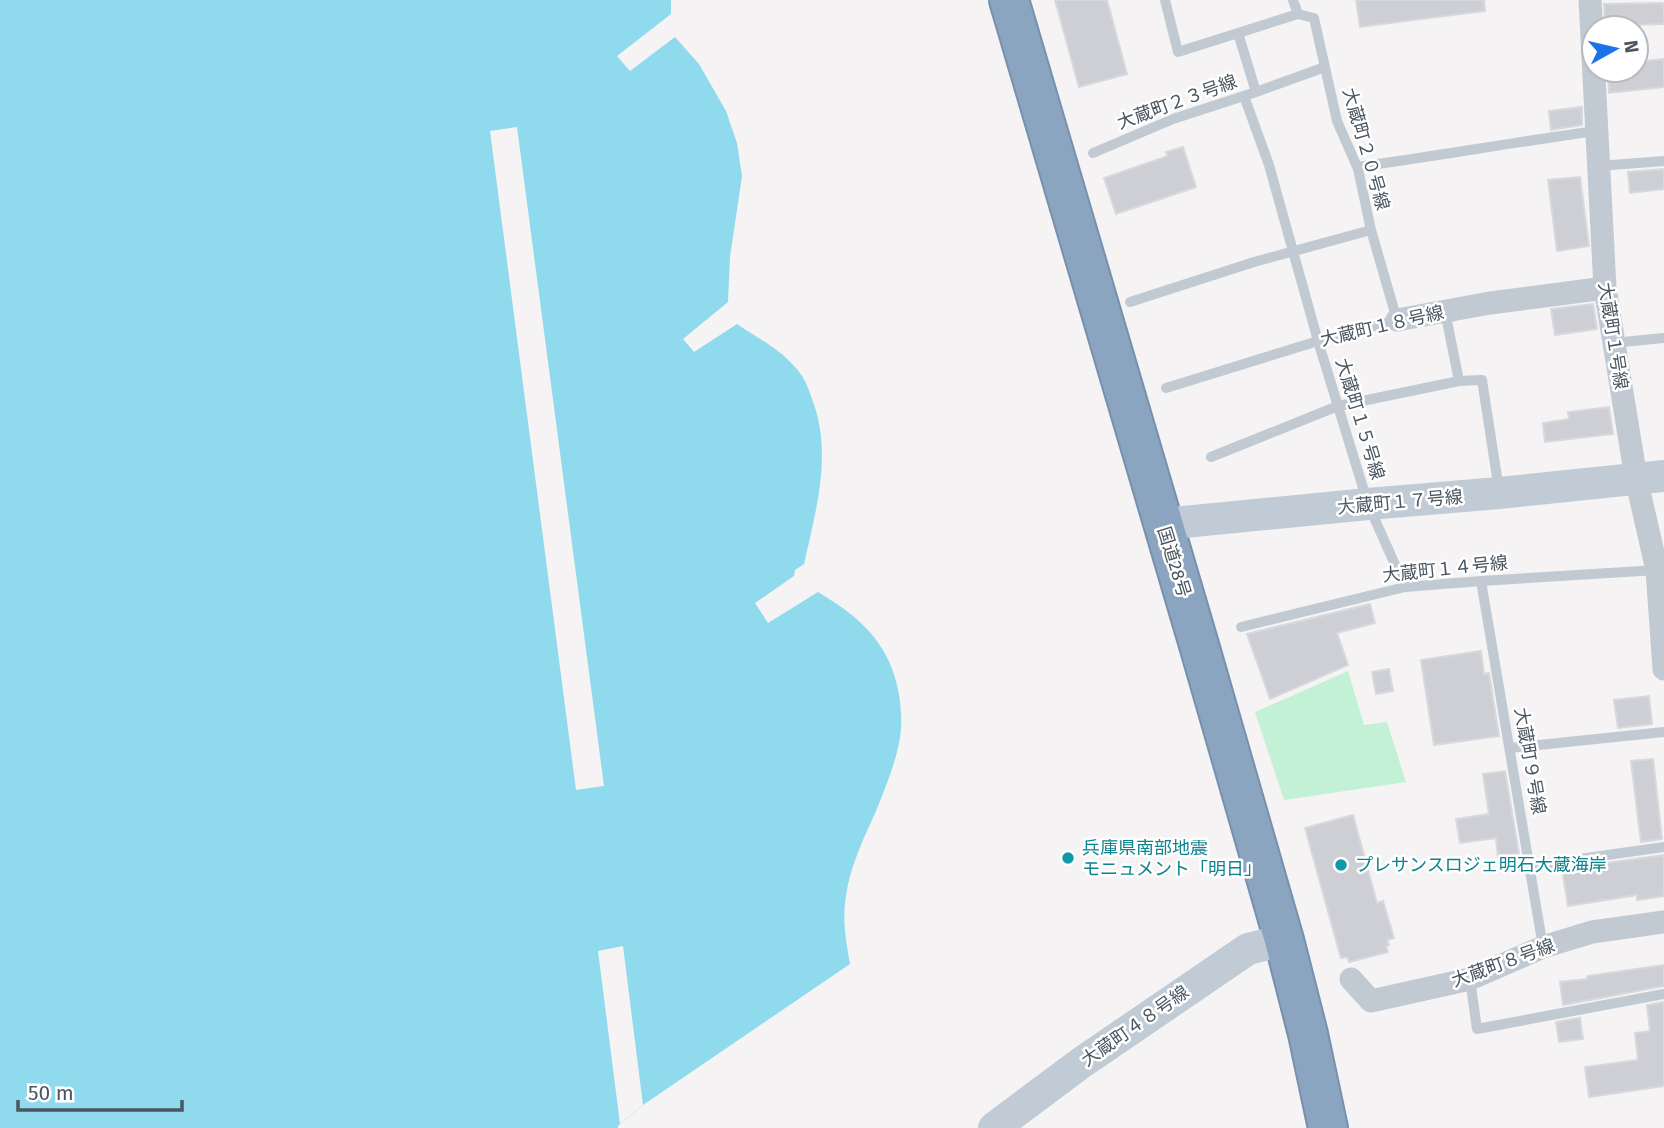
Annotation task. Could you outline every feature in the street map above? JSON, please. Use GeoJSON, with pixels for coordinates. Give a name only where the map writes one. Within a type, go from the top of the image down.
{"type":"FeatureCollection","features":[{"type":"Feature","properties":{"kind":"highway","name":"国道28号"},"geometry":{"type":"LineString","coordinates":[[1009,0],[1284,940],[1328,1128]]}},
{"type":"Feature","properties":{"kind":"street","name":"大蔵町１号線"},"geometry":{"type":"LineString","coordinates":[[1590,0],[1605,289],[1613,343],[1650,477],[1661,598],[1664,669]]}},
{"type":"Feature","properties":{"kind":"street","name":"大蔵町１８号線"},"geometry":{"type":"LineString","coordinates":[[1397,320],[1490,303],[1605,289]]}},
{"type":"Feature","properties":{"kind":"street","name":"大蔵町１７号線"},"geometry":{"type":"LineString","coordinates":[[1163,524],[1650,477]]}},
{"type":"Feature","properties":{"kind":"street","name":"大蔵町８号線"},"geometry":{"type":"LineString","coordinates":[[1351,979],[1371,1001],[1470,979],[1544,947],[1592,932],[1664,922]]}},
{"type":"Feature","properties":{"kind":"street","name":"大蔵町４８号線"},"geometry":{"type":"LineString","coordinates":[[994,1128],[1081,1063],[1248,948],[1284,940]]}},
{"type":"Feature","properties":{"kind":"lane"},"geometry":{"type":"LineString","coordinates":[[1165,0],[1178,52],[1298,14]]}},
{"type":"Feature","properties":{"kind":"lane","name":"大蔵町２０号線"},"geometry":{"type":"LineString","coordinates":[[1293,0],[1298,14],[1314,18],[1337,121],[1357,167],[1371,230],[1397,320]]}},
{"type":"Feature","properties":{"kind":"lane","name":"大蔵町２３号線"},"geometry":{"type":"LineString","coordinates":[[1093,153],[1173,118],[1256,92],[1238,33]]}},
{"type":"Feature","properties":{"kind":"lane"},"geometry":{"type":"LineString","coordinates":[[1256,92],[1325,68]]}},
{"type":"Feature","properties":{"kind":"lane","name":"大蔵町１５号線"},"geometry":{"type":"LineString","coordinates":[[1244,96],[1269,165],[1318,341],[1368,504],[1405,587]]}},
{"type":"Feature","properties":{"kind":"lane"},"geometry":{"type":"LineString","coordinates":[[1357,167],[1596,131]]}},
{"type":"Feature","properties":{"kind":"lane"},"geometry":{"type":"LineString","coordinates":[[1598,166],[1664,161]]}},
{"type":"Feature","properties":{"kind":"lane"},"geometry":{"type":"LineString","coordinates":[[1130,302],[1254,262],[1371,230]]}},
{"type":"Feature","properties":{"kind":"lane"},"geometry":{"type":"LineString","coordinates":[[1444,311],[1459,381]]}},
{"type":"Feature","properties":{"kind":"lane","name":"大蔵町１８号線"},"geometry":{"type":"LineString","coordinates":[[1166,388],[1318,341],[1397,320]]}},
{"type":"Feature","properties":{"kind":"lane"},"geometry":{"type":"LineString","coordinates":[[1613,343],[1664,338]]}},
{"type":"Feature","properties":{"kind":"lane"},"geometry":{"type":"LineString","coordinates":[[1211,457],[1338,406],[1459,381],[1482,380],[1499,493]]}},
{"type":"Feature","properties":{"kind":"lane","name":"大蔵町１４号線"},"geometry":{"type":"LineString","coordinates":[[1241,627],[1405,587],[1657,570]]}},
{"type":"Feature","properties":{"kind":"lane","name":"大蔵町９号線"},"geometry":{"type":"LineString","coordinates":[[1481,581],[1544,947]]}},
{"type":"Feature","properties":{"kind":"lane"},"geometry":{"type":"LineString","coordinates":[[1510,748],[1664,732]]}},
{"type":"Feature","properties":{"kind":"lane"},"geometry":{"type":"LineString","coordinates":[[1530,866],[1664,847]]}},
{"type":"Feature","properties":{"kind":"lane"},"geometry":{"type":"LineString","coordinates":[[1470,979],[1478,1029],[1664,994]]}},
{"type":"Feature","properties":{"kind":"green space"},"geometry":{"type":"Polygon","coordinates":[[[1348,671],[1364,725],[1387,722],[1406,782],[1284,800],[1255,712],[1348,671]]]}},
{"type":"Feature","properties":{"kind":"water"},"geometry":{"type":"Polygon","coordinates":[[[0,0],[671,0],[671,14],[617,56],[630,71],[675,37],[699,64],[726,111],[737,143],[742,176],[730,257],[728,302],[683,339],[694,352],[737,324],[774,348],[794,366],[805,381],[818,419],[821,440],[820,481],[804,564],[795,570],[794,576],[755,603],[768,623],[818,592],[854,617],[874,638],[889,661],[898,687],[901,729],[892,770],[858,852],[848,885],[844,922],[850,964],[643,1105],[618,1128],[0,1128],[0,0]]]}},
{"type":"Feature","properties":{"kind":"pier"},"geometry":{"type":"Polygon","coordinates":[[[517,127],[604,786],[576,790],[490,131],[517,127]]]}},
{"type":"Feature","properties":{"kind":"pier"},"geometry":{"type":"Polygon","coordinates":[[[623,946],[643,1105],[620,1124],[598,951],[623,946]]]}},
{"type":"Feature","properties":{"kind":"building"},"geometry":{"type":"Polygon","coordinates":[[[1055,0],[1107,0],[1127,74],[1079,87],[1055,0]]]}},
{"type":"Feature","properties":{"kind":"building"},"geometry":{"type":"Polygon","coordinates":[[[1356,0],[1484,0],[1485,11],[1360,27],[1356,0]]]}},
{"type":"Feature","properties":{"kind":"building"},"geometry":{"type":"Polygon","coordinates":[[[1664,3],[1664,24],[1650,24],[1650,14],[1604,14],[1604,4],[1664,3]]]}},
{"type":"Feature","properties":{"kind":"building"},"geometry":{"type":"Polygon","coordinates":[[[1664,59],[1664,87],[1609,93],[1609,84],[1650,84],[1650,60],[1664,59]]]}},
{"type":"Feature","properties":{"kind":"building"},"geometry":{"type":"Polygon","coordinates":[[[1582,107],[1582,125],[1551,130],[1549,111],[1582,107]]]}},
{"type":"Feature","properties":{"kind":"building"},"geometry":{"type":"Polygon","coordinates":[[[1183,147],[1196,187],[1116,214],[1104,178],[1168,156],[1166,152],[1183,147]]]}},
{"type":"Feature","properties":{"kind":"building"},"geometry":{"type":"Polygon","coordinates":[[[1664,169],[1664,189],[1630,193],[1628,172],[1664,169]]]}},
{"type":"Feature","properties":{"kind":"building"},"geometry":{"type":"Polygon","coordinates":[[[1580,177],[1589,246],[1557,251],[1548,180],[1580,177]]]}},
{"type":"Feature","properties":{"kind":"building"},"geometry":{"type":"Polygon","coordinates":[[[1593,304],[1597,329],[1555,335],[1551,309],[1593,304]]]}},
{"type":"Feature","properties":{"kind":"building"},"geometry":{"type":"Polygon","coordinates":[[[1609,407],[1613,434],[1545,442],[1543,423],[1569,419],[1568,412],[1609,407]]]}},
{"type":"Feature","properties":{"kind":"building"},"geometry":{"type":"Polygon","coordinates":[[[1370,604],[1375,623],[1337,633],[1348,665],[1270,699],[1247,634],[1370,604]]]}},
{"type":"Feature","properties":{"kind":"building"},"geometry":{"type":"Polygon","coordinates":[[[1481,651],[1484,674],[1489,673],[1499,736],[1434,745],[1421,660],[1481,651]]]}},
{"type":"Feature","properties":{"kind":"building"},"geometry":{"type":"Polygon","coordinates":[[[1389,669],[1393,691],[1376,694],[1372,672],[1389,669]]]}},
{"type":"Feature","properties":{"kind":"building"},"geometry":{"type":"Polygon","coordinates":[[[1649,696],[1652,724],[1618,728],[1614,700],[1649,696]]]}},
{"type":"Feature","properties":{"kind":"building"},"geometry":{"type":"Polygon","coordinates":[[[1653,759],[1662,839],[1641,842],[1631,761],[1653,759]]]}},
{"type":"Feature","properties":{"kind":"building"},"geometry":{"type":"Polygon","coordinates":[[[1505,771],[1519,854],[1498,857],[1496,838],[1460,843],[1456,819],[1489,814],[1483,774],[1505,771]]]}},
{"type":"Feature","properties":{"kind":"building","name":"プレサンスロジェ明石大蔵海岸"},"geometry":{"type":"Polygon","coordinates":[[[1353,815],[1377,903],[1383,901],[1394,938],[1387,940],[1388,952],[1349,962],[1347,957],[1341,958],[1305,828],[1353,815]]]}},
{"type":"Feature","properties":{"kind":"building"},"geometry":{"type":"Polygon","coordinates":[[[1664,855],[1664,896],[1637,900],[1637,895],[1568,906],[1562,869],[1664,855]]]}},
{"type":"Feature","properties":{"kind":"building"},"geometry":{"type":"Polygon","coordinates":[[[1664,965],[1664,986],[1563,1005],[1560,982],[1664,965]]]}},
{"type":"Feature","properties":{"kind":"building"},"geometry":{"type":"Polygon","coordinates":[[[1664,1002],[1664,1086],[1589,1097],[1585,1067],[1638,1060],[1635,1033],[1650,1031],[1647,1005],[1664,1002]]]}},
{"type":"Feature","properties":{"kind":"building"},"geometry":{"type":"Polygon","coordinates":[[[1580,1018],[1583,1039],[1559,1042],[1556,1022],[1580,1018]]]}},
{"type":"Feature","properties":{"kind":"place","name":"兵庫県南部地震 モニュメント「明日」"},"geometry":{"type":"Point","coordinates":[1068,858]}},
{"type":"Feature","properties":{"kind":"place","name":"プレサンスロジェ明石大蔵海岸"},"geometry":{"type":"Point","coordinates":[1341,865]}}]}
